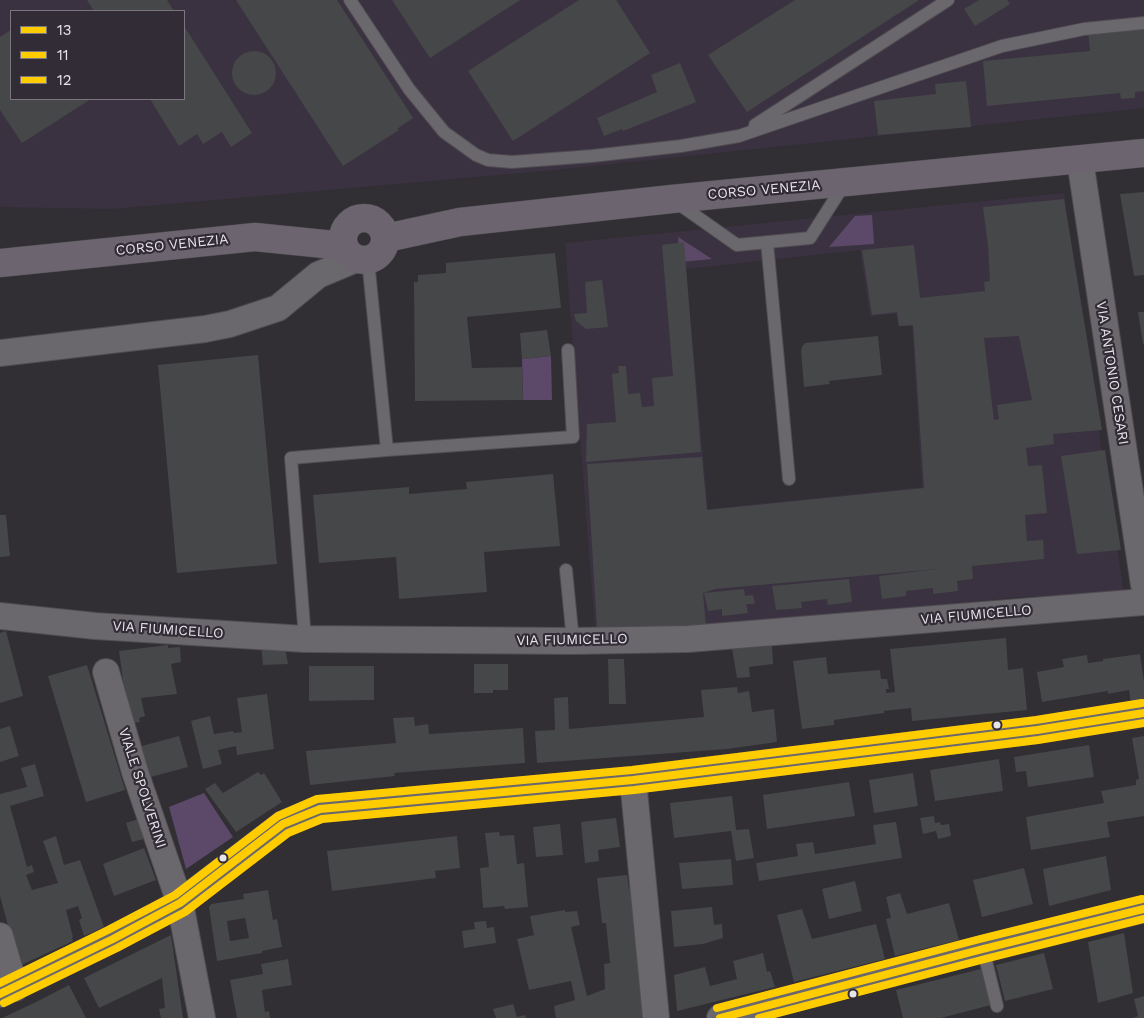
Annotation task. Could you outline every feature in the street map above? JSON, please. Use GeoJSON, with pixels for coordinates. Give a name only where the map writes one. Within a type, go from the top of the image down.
{"type":"FeatureCollection","features":[{"type":"Feature","properties":{"kind":"main road","name":"CORSO VENEZIA"},"geometry":{"type":"LineString","coordinates":[[386,238],[460,222],[672,199],[1144,153]]}},
{"type":"Feature","properties":{"kind":"main road"},"geometry":{"type":"LineString","coordinates":[[366,217],[376,221],[383,228],[386,238],[384,248],[378,256],[356,255],[343,236],[347,226],[356,219],[366,217]]}},
{"type":"Feature","properties":{"kind":"main road","name":"CORSO VENEZIA"},"geometry":{"type":"LineString","coordinates":[[0,263],[255,237],[356,255]]}},
{"type":"Feature","properties":{"kind":"street","name":"VIA ANTONIO CESARI"},"geometry":{"type":"LineString","coordinates":[[1080,160],[1144,585]]}},
{"type":"Feature","properties":{"kind":"street"},"geometry":{"type":"LineString","coordinates":[[0,352],[205,329],[230,324],[278,308],[318,275],[356,255]]}},
{"type":"Feature","properties":{"kind":"street","name":"VIA FIUMICELLO"},"geometry":{"type":"LineString","coordinates":[[0,616],[95,626],[306,639],[688,639],[1144,602]]}},
{"type":"Feature","properties":{"kind":"street","name":"VIALE SPOLVERINI"},"geometry":{"type":"LineString","coordinates":[[106,672],[136,772],[180,903],[202,1018]]}},
{"type":"Feature","properties":{"kind":"street"},"geometry":{"type":"LineString","coordinates":[[0,936],[7,991],[113,939],[180,903],[283,824],[320,809],[633,780],[1037,730],[1144,713]]}},
{"type":"Feature","properties":{"kind":"street"},"geometry":{"type":"LineString","coordinates":[[633,780],[656,1018]]}},
{"type":"Feature","properties":{"kind":"street"},"geometry":{"type":"LineString","coordinates":[[720,1018],[1144,909]]}},
{"type":"Feature","properties":{"kind":"lane"},"geometry":{"type":"LineString","coordinates":[[350,0],[408,89],[444,132],[476,155],[488,160],[512,162],[592,156],[681,146],[740,133],[1002,46],[1084,29],[1144,23]]}},
{"type":"Feature","properties":{"kind":"lane"},"geometry":{"type":"LineString","coordinates":[[740,133],[948,0]]}},
{"type":"Feature","properties":{"kind":"lane"},"geometry":{"type":"LineString","coordinates":[[672,199],[737,245],[810,238],[845,182]]}},
{"type":"Feature","properties":{"kind":"lane"},"geometry":{"type":"LineString","coordinates":[[767,242],[789,479]]}},
{"type":"Feature","properties":{"kind":"lane"},"geometry":{"type":"LineString","coordinates":[[356,255],[387,450]]}},
{"type":"Feature","properties":{"kind":"lane"},"geometry":{"type":"LineString","coordinates":[[306,639],[291,458],[573,436],[568,350]]}},
{"type":"Feature","properties":{"kind":"lane"},"geometry":{"type":"LineString","coordinates":[[566,570],[573,640]]}},
{"type":"Feature","properties":{"kind":"lane"},"geometry":{"type":"LineString","coordinates":[[983,949],[997,1006]]}},
{"type":"Feature","properties":{"kind":"shaded area"},"geometry":{"type":"Polygon","coordinates":[[[0,0],[1144,0],[1144,108],[555,170],[112,209],[0,207],[0,0]]]}},
{"type":"Feature","properties":{"kind":"shaded area"},"geometry":{"type":"Polygon","coordinates":[[[1064,193],[1124,593],[1019,597],[790,621],[595,630],[565,243],[1064,193]],[[860,250],[686,269],[708,509],[922,487],[912,326],[898,326],[896,314],[870,316],[860,250]]]}},
{"type":"Feature","properties":{"kind":"shaded area"},"geometry":{"type":"Polygon","coordinates":[[[872,215],[874,244],[829,247],[855,216],[872,215]]]}},
{"type":"Feature","properties":{"kind":"shaded area"},"geometry":{"type":"Polygon","coordinates":[[[678,237],[712,259],[681,262],[678,237]]]}},
{"type":"Feature","properties":{"kind":"shaded area"},"geometry":{"type":"Polygon","coordinates":[[[551,356],[552,400],[523,400],[522,359],[551,356]]]}},
{"type":"Feature","properties":{"kind":"shaded area"},"geometry":{"type":"Polygon","coordinates":[[[204,793],[233,837],[186,869],[169,807],[204,793]]]}},
{"type":"Feature","properties":{"kind":"building"},"geometry":{"type":"Polygon","coordinates":[[[87,0],[167,0],[173,10],[93,10],[87,0]]]}},
{"type":"Feature","properties":{"kind":"building"},"geometry":{"type":"Polygon","coordinates":[[[236,0],[337,0],[413,118],[397,129],[399,130],[343,166],[236,0]]]}},
{"type":"Feature","properties":{"kind":"building"},"geometry":{"type":"Polygon","coordinates":[[[392,0],[520,0],[430,58],[392,0]]]}},
{"type":"Feature","properties":{"kind":"building"},"geometry":{"type":"Polygon","coordinates":[[[579,0],[616,0],[650,53],[513,141],[468,71],[579,0]]]}},
{"type":"Feature","properties":{"kind":"building"},"geometry":{"type":"Polygon","coordinates":[[[795,0],[919,0],[747,112],[708,55],[795,0]]]}},
{"type":"Feature","properties":{"kind":"building"},"geometry":{"type":"Polygon","coordinates":[[[979,0],[1007,0],[1010,4],[975,26],[964,9],[979,0]]]}},
{"type":"Feature","properties":{"kind":"building"},"geometry":{"type":"Polygon","coordinates":[[[1144,25],[1144,91],[1135,92],[1135,98],[1121,99],[1120,93],[987,106],[983,61],[1090,51],[1088,30],[1144,25]]]}},
{"type":"Feature","properties":{"kind":"building"},"geometry":{"type":"Polygon","coordinates":[[[185,28],[252,133],[231,147],[222,132],[203,144],[197,134],[179,146],[151,100],[185,100],[185,28]]]}},
{"type":"Feature","properties":{"kind":"building"},"geometry":{"type":"Polygon","coordinates":[[[10,31],[10,100],[89,100],[22,143],[0,110],[0,37],[10,31]]]}},
{"type":"Feature","properties":{"kind":"building"},"geometry":{"type":"Polygon","coordinates":[[[258,51],[270,57],[275,64],[275,82],[270,89],[263,94],[250,95],[238,89],[233,82],[232,69],[238,57],[245,52],[258,51]]]}},
{"type":"Feature","properties":{"kind":"building"},"geometry":{"type":"Polygon","coordinates":[[[680,63],[696,102],[623,131],[622,129],[604,136],[597,118],[657,92],[651,75],[680,63]]]}},
{"type":"Feature","properties":{"kind":"building"},"geometry":{"type":"Polygon","coordinates":[[[966,81],[971,127],[878,135],[874,101],[936,94],[935,84],[966,81]]]}},
{"type":"Feature","properties":{"kind":"building"},"geometry":{"type":"Polygon","coordinates":[[[1144,192],[1144,275],[1134,276],[1120,194],[1144,192]]]}},
{"type":"Feature","properties":{"kind":"building"},"geometry":{"type":"Polygon","coordinates":[[[1064,199],[1102,430],[1053,434],[1054,444],[1026,448],[1028,466],[1042,465],[1047,513],[1025,515],[1027,541],[1043,540],[1044,559],[972,566],[973,579],[957,581],[958,591],[933,594],[933,588],[906,591],[906,596],[882,599],[879,576],[937,569],[715,589],[703,593],[706,627],[597,628],[587,464],[702,457],[707,510],[924,488],[913,325],[899,326],[897,312],[872,315],[862,250],[914,245],[920,298],[985,291],[984,282],[990,281],[983,207],[1064,199]],[[1019,336],[984,338],[994,420],[999,419],[997,405],[1032,400],[1019,336]]]}},
{"type":"Feature","properties":{"kind":"building"},"geometry":{"type":"Polygon","coordinates":[[[684,242],[701,452],[586,462],[587,424],[616,422],[612,374],[619,373],[618,366],[626,366],[628,394],[640,393],[642,407],[654,406],[652,378],[673,376],[662,245],[684,242]]]}},
{"type":"Feature","properties":{"kind":"building"},"geometry":{"type":"Polygon","coordinates":[[[555,253],[561,308],[467,317],[472,368],[522,367],[523,400],[415,401],[414,282],[418,282],[418,275],[446,273],[446,263],[555,253]]]}},
{"type":"Feature","properties":{"kind":"building"},"geometry":{"type":"Polygon","coordinates":[[[602,280],[608,327],[586,329],[576,321],[574,314],[587,313],[585,282],[602,280]]]}},
{"type":"Feature","properties":{"kind":"building"},"geometry":{"type":"Polygon","coordinates":[[[1138,312],[1144,312],[1144,344],[1143,344],[1138,312]]]}},
{"type":"Feature","properties":{"kind":"building"},"geometry":{"type":"Polygon","coordinates":[[[547,330],[551,356],[522,359],[520,333],[547,330]]]}},
{"type":"Feature","properties":{"kind":"building"},"geometry":{"type":"Polygon","coordinates":[[[878,336],[882,375],[829,381],[830,384],[804,387],[801,351],[805,343],[878,336]]]}},
{"type":"Feature","properties":{"kind":"building"},"geometry":{"type":"Polygon","coordinates":[[[258,355],[277,564],[177,573],[158,365],[258,355]]]}},
{"type":"Feature","properties":{"kind":"building"},"geometry":{"type":"Polygon","coordinates":[[[1105,450],[1121,550],[1077,554],[1061,456],[1105,450]]]}},
{"type":"Feature","properties":{"kind":"building"},"geometry":{"type":"Polygon","coordinates":[[[553,474],[560,546],[484,552],[487,592],[399,599],[396,557],[319,563],[313,495],[409,487],[409,494],[467,489],[466,482],[553,474]]]}},
{"type":"Feature","properties":{"kind":"building"},"geometry":{"type":"Polygon","coordinates":[[[0,515],[6,515],[10,556],[0,557],[0,515]]]}},
{"type":"Feature","properties":{"kind":"building"},"geometry":{"type":"Polygon","coordinates":[[[849,579],[852,602],[828,605],[827,599],[801,602],[802,608],[776,610],[772,586],[849,579]]]}},
{"type":"Feature","properties":{"kind":"building"},"geometry":{"type":"Polygon","coordinates":[[[744,589],[745,596],[753,595],[755,604],[746,604],[748,613],[722,616],[722,609],[708,611],[704,593],[744,589]]]}},
{"type":"Feature","properties":{"kind":"building"},"geometry":{"type":"Polygon","coordinates":[[[6,631],[23,696],[0,703],[0,633],[6,631]]]}},
{"type":"Feature","properties":{"kind":"building"},"geometry":{"type":"Polygon","coordinates":[[[1006,638],[1008,670],[1023,668],[1027,710],[912,721],[911,708],[834,720],[834,725],[802,729],[793,661],[826,657],[828,674],[880,670],[881,679],[887,679],[889,689],[886,689],[886,693],[895,692],[890,649],[1006,638]]]}},
{"type":"Feature","properties":{"kind":"building"},"geometry":{"type":"Polygon","coordinates":[[[168,645],[168,648],[180,647],[181,662],[171,664],[177,694],[141,698],[145,716],[139,718],[140,722],[132,723],[119,651],[168,645]]]}},
{"type":"Feature","properties":{"kind":"building"},"geometry":{"type":"Polygon","coordinates":[[[772,645],[773,664],[749,667],[750,677],[737,678],[732,648],[772,645]]]}},
{"type":"Feature","properties":{"kind":"building"},"geometry":{"type":"Polygon","coordinates":[[[261,646],[285,647],[288,664],[263,665],[261,646]]]}},
{"type":"Feature","properties":{"kind":"building"},"geometry":{"type":"Polygon","coordinates":[[[1140,654],[1144,682],[1144,701],[1131,703],[1129,690],[1108,694],[1108,691],[1042,702],[1037,672],[1064,667],[1062,659],[1087,655],[1088,663],[1140,654]]]}},
{"type":"Feature","properties":{"kind":"building"},"geometry":{"type":"Polygon","coordinates":[[[608,659],[624,659],[626,704],[609,704],[608,659]]]}},
{"type":"Feature","properties":{"kind":"building"},"geometry":{"type":"Polygon","coordinates":[[[474,664],[508,664],[508,690],[493,690],[493,693],[474,693],[474,664]]]}},
{"type":"Feature","properties":{"kind":"building"},"geometry":{"type":"Polygon","coordinates":[[[87,665],[125,790],[86,802],[48,676],[87,665]]]}},
{"type":"Feature","properties":{"kind":"building"},"geometry":{"type":"Polygon","coordinates":[[[309,666],[374,666],[374,700],[309,701],[309,666]]]}},
{"type":"Feature","properties":{"kind":"building"},"geometry":{"type":"Polygon","coordinates":[[[737,687],[738,693],[749,691],[752,712],[774,709],[777,742],[727,749],[537,763],[535,731],[555,730],[554,698],[568,697],[569,729],[704,717],[701,690],[737,687]]]}},
{"type":"Feature","properties":{"kind":"building"},"geometry":{"type":"Polygon","coordinates":[[[267,694],[274,749],[237,755],[236,746],[218,750],[222,764],[203,769],[191,721],[210,716],[214,734],[233,731],[234,733],[242,732],[237,698],[267,694]]]}},
{"type":"Feature","properties":{"kind":"building"},"geometry":{"type":"Polygon","coordinates":[[[414,717],[415,726],[428,724],[429,734],[523,728],[525,763],[394,773],[395,776],[310,785],[306,751],[396,743],[393,718],[414,717]]]}},
{"type":"Feature","properties":{"kind":"building"},"geometry":{"type":"Polygon","coordinates":[[[10,726],[19,756],[0,762],[0,729],[10,726]]]}},
{"type":"Feature","properties":{"kind":"building"},"geometry":{"type":"Polygon","coordinates":[[[179,736],[188,767],[147,778],[138,747],[179,736]]]}},
{"type":"Feature","properties":{"kind":"building"},"geometry":{"type":"Polygon","coordinates":[[[1144,736],[1144,816],[1107,822],[1110,837],[1031,850],[1026,817],[1104,803],[1101,791],[1136,785],[1136,780],[1139,779],[1132,738],[1144,736]]]}},
{"type":"Feature","properties":{"kind":"building"},"geometry":{"type":"Polygon","coordinates":[[[1089,745],[1094,777],[1028,787],[1026,771],[1016,772],[1014,757],[1089,745]]]}},
{"type":"Feature","properties":{"kind":"building"},"geometry":{"type":"Polygon","coordinates":[[[999,759],[1003,791],[935,801],[930,770],[999,759]]]}},
{"type":"Feature","properties":{"kind":"building"},"geometry":{"type":"Polygon","coordinates":[[[35,764],[44,796],[10,806],[27,867],[32,865],[34,872],[26,875],[32,890],[58,883],[43,841],[56,836],[64,865],[80,860],[104,927],[84,936],[79,920],[82,918],[78,906],[66,910],[73,941],[19,966],[0,896],[0,794],[27,787],[21,768],[35,764]]]}},
{"type":"Feature","properties":{"kind":"building"},"geometry":{"type":"Polygon","coordinates":[[[258,772],[261,775],[264,773],[282,802],[236,832],[205,789],[215,783],[223,793],[258,772]]]}},
{"type":"Feature","properties":{"kind":"building"},"geometry":{"type":"Polygon","coordinates":[[[913,773],[918,806],[874,813],[869,780],[913,773]]]}},
{"type":"Feature","properties":{"kind":"building"},"geometry":{"type":"Polygon","coordinates":[[[849,782],[855,816],[767,829],[763,795],[849,782]]]}},
{"type":"Feature","properties":{"kind":"building"},"geometry":{"type":"Polygon","coordinates":[[[732,796],[736,830],[749,829],[754,858],[736,861],[731,831],[674,838],[670,803],[732,796]]]}},
{"type":"Feature","properties":{"kind":"building"},"geometry":{"type":"Polygon","coordinates":[[[934,816],[935,823],[940,822],[941,825],[949,824],[951,836],[938,839],[936,831],[923,834],[920,818],[934,816]]]}},
{"type":"Feature","properties":{"kind":"building"},"geometry":{"type":"Polygon","coordinates":[[[142,818],[148,838],[132,842],[126,823],[142,818]]]}},
{"type":"Feature","properties":{"kind":"building"},"geometry":{"type":"Polygon","coordinates":[[[616,818],[620,847],[598,850],[599,861],[585,863],[581,822],[616,818]]]}},
{"type":"Feature","properties":{"kind":"building"},"geometry":{"type":"Polygon","coordinates":[[[896,822],[902,858],[759,881],[756,863],[798,856],[796,844],[813,842],[815,854],[876,844],[873,825],[896,822]]]}},
{"type":"Feature","properties":{"kind":"building"},"geometry":{"type":"Polygon","coordinates":[[[560,824],[563,855],[536,857],[533,827],[560,824]]]}},
{"type":"Feature","properties":{"kind":"building"},"geometry":{"type":"Polygon","coordinates":[[[499,832],[500,836],[514,835],[517,864],[524,863],[528,907],[505,909],[504,906],[483,908],[480,868],[489,867],[485,833],[499,832]]]}},
{"type":"Feature","properties":{"kind":"building"},"geometry":{"type":"Polygon","coordinates":[[[457,836],[460,868],[435,871],[436,878],[332,891],[327,851],[457,836]]]}},
{"type":"Feature","properties":{"kind":"building"},"geometry":{"type":"Polygon","coordinates":[[[144,848],[156,880],[114,896],[103,864],[144,848]]]}},
{"type":"Feature","properties":{"kind":"building"},"geometry":{"type":"Polygon","coordinates":[[[1106,856],[1111,890],[1049,906],[1043,869],[1106,856]]]}},
{"type":"Feature","properties":{"kind":"building"},"geometry":{"type":"Polygon","coordinates":[[[731,859],[733,885],[682,889],[679,863],[731,859]]]}},
{"type":"Feature","properties":{"kind":"building"},"geometry":{"type":"Polygon","coordinates":[[[1024,868],[1033,904],[982,917],[973,880],[1024,868]]]}},
{"type":"Feature","properties":{"kind":"building"},"geometry":{"type":"Polygon","coordinates":[[[627,875],[629,889],[635,888],[645,1018],[556,1018],[554,1006],[575,1000],[571,981],[529,990],[517,939],[534,935],[530,916],[565,910],[565,912],[577,911],[580,925],[571,927],[587,996],[605,989],[604,964],[610,963],[606,923],[602,923],[597,878],[627,875]]]}},
{"type":"Feature","properties":{"kind":"building"},"geometry":{"type":"Polygon","coordinates":[[[855,881],[862,911],[829,919],[822,889],[855,881]]]}},
{"type":"Feature","properties":{"kind":"building"},"geometry":{"type":"Polygon","coordinates":[[[268,890],[273,920],[277,919],[282,947],[262,951],[262,953],[217,961],[209,907],[211,904],[244,899],[243,894],[268,890]],[[245,918],[227,921],[230,941],[249,938],[245,918]]]}},
{"type":"Feature","properties":{"kind":"building"},"geometry":{"type":"Polygon","coordinates":[[[900,893],[907,914],[949,903],[959,940],[895,956],[886,919],[891,918],[886,897],[900,893]]]}},
{"type":"Feature","properties":{"kind":"building"},"geometry":{"type":"Polygon","coordinates":[[[712,907],[714,925],[722,924],[723,938],[703,944],[674,947],[671,911],[712,907]]]}},
{"type":"Feature","properties":{"kind":"building"},"geometry":{"type":"Polygon","coordinates":[[[802,909],[812,939],[876,924],[885,959],[794,982],[777,915],[802,909]]]}},
{"type":"Feature","properties":{"kind":"building"},"geometry":{"type":"Polygon","coordinates":[[[486,921],[487,928],[494,927],[496,943],[464,948],[462,931],[475,929],[474,922],[486,921]]]}},
{"type":"Feature","properties":{"kind":"building"},"geometry":{"type":"Polygon","coordinates":[[[1124,933],[1133,993],[1098,1003],[1088,942],[1124,933]]]}},
{"type":"Feature","properties":{"kind":"building"},"geometry":{"type":"Polygon","coordinates":[[[171,935],[183,1018],[161,1018],[159,1009],[165,1008],[162,978],[99,1008],[84,978],[171,935]]]}},
{"type":"Feature","properties":{"kind":"building"},"geometry":{"type":"Polygon","coordinates":[[[763,953],[767,972],[770,971],[775,987],[677,1011],[674,975],[705,967],[710,986],[737,979],[733,961],[763,953]]]}},
{"type":"Feature","properties":{"kind":"building"},"geometry":{"type":"Polygon","coordinates":[[[1044,953],[1053,989],[1005,1001],[996,965],[1044,953]]]}},
{"type":"Feature","properties":{"kind":"building"},"geometry":{"type":"Polygon","coordinates":[[[288,959],[292,985],[262,990],[265,1012],[269,1011],[270,1018],[237,1018],[230,980],[263,974],[261,964],[288,959]]]}},
{"type":"Feature","properties":{"kind":"building"},"geometry":{"type":"Polygon","coordinates":[[[981,969],[991,1005],[941,1018],[903,1018],[896,990],[981,969]]]}},
{"type":"Feature","properties":{"kind":"building"},"geometry":{"type":"Polygon","coordinates":[[[69,985],[86,1018],[2,1018],[34,1003],[69,985]]]}},
{"type":"Feature","properties":{"kind":"building"},"geometry":{"type":"Polygon","coordinates":[[[1144,996],[1144,1018],[1133,1018],[1138,1016],[1134,999],[1144,996]]]}},
{"type":"Feature","properties":{"kind":"building"},"geometry":{"type":"Polygon","coordinates":[[[513,1004],[517,1017],[525,1015],[526,1018],[496,1018],[493,1009],[513,1004]]]}},
{"type":"Feature","properties":{"kind":"transit line","name":"12"},"geometry":{"type":"LineString","coordinates":[[0,983],[175,895],[278,816],[317,799],[632,770],[1036,720],[1142,703]]}},
{"type":"Feature","properties":{"kind":"transit line","name":"13"},"geometry":{"type":"LineString","coordinates":[[0,994],[113,939],[180,903],[283,824],[320,809],[633,780],[1037,730],[1144,713]]}},
{"type":"Feature","properties":{"kind":"transit line","name":"11"},"geometry":{"type":"LineString","coordinates":[[4,1003],[117,948],[185,912],[288,833],[322,819],[634,790],[1038,740],[1144,723]]}},
{"type":"Feature","properties":{"kind":"transit line","name":"12"},"geometry":{"type":"LineString","coordinates":[[717,1008],[1142,899]]}},
{"type":"Feature","properties":{"kind":"transit line","name":"13"},"geometry":{"type":"LineString","coordinates":[[720,1018],[1144,909]]}},
{"type":"Feature","properties":{"kind":"transit line","name":"11"},"geometry":{"type":"LineString","coordinates":[[759,1018],[1144,919]]}}]}
